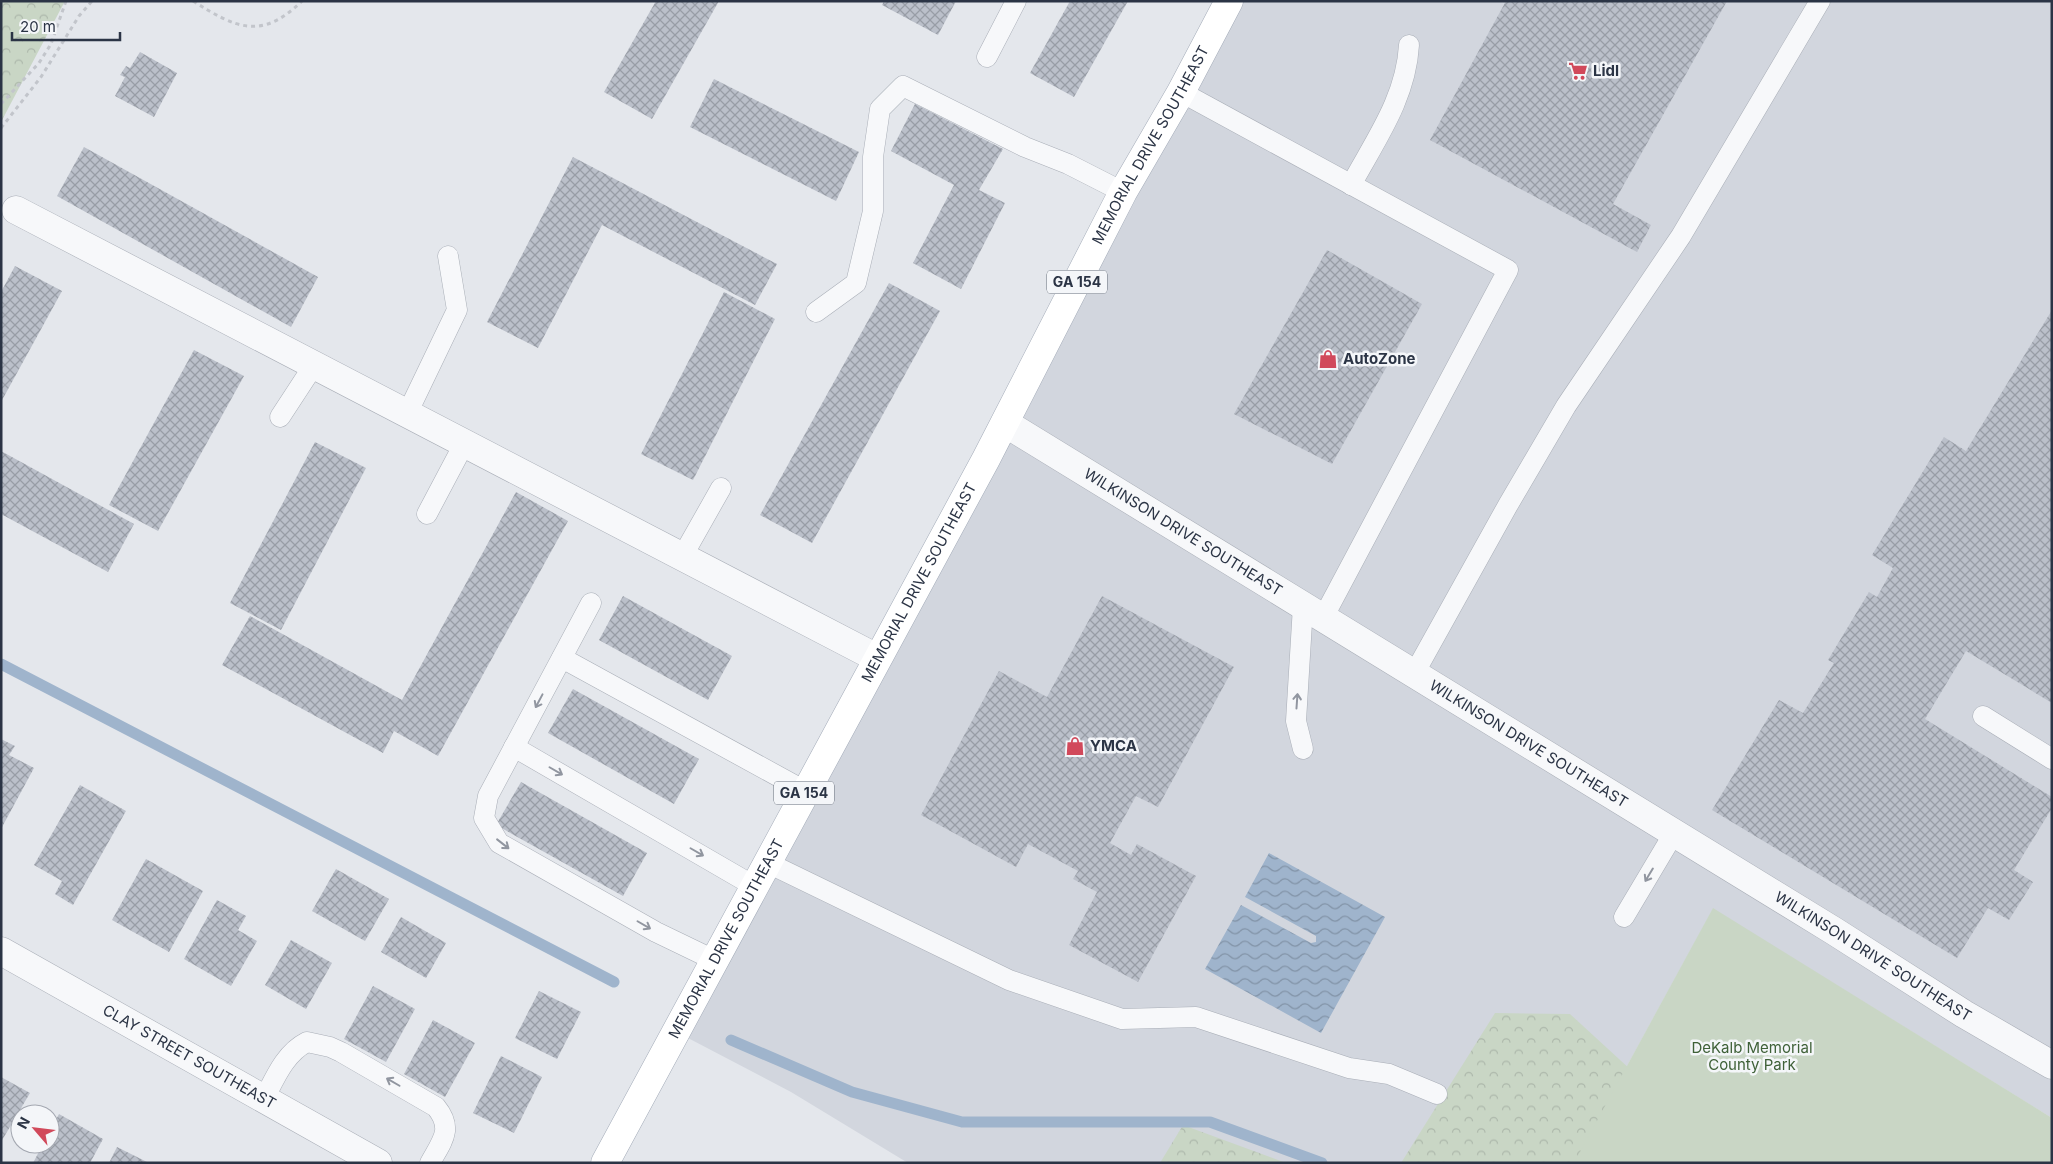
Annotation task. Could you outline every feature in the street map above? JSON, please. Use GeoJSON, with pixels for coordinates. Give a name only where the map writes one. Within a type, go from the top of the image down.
{"type":"FeatureCollection","features":[{"type":"Feature","properties":{"kind":"main road","name":"MEMORIAL DRIVE SOUTHEAST"},"geometry":{"type":"LineString","coordinates":[[605,1163],[1005,423],[1123,192],[1181,92],[1229,1]]}},
{"type":"Feature","properties":{"kind":"street"},"geometry":{"type":"LineString","coordinates":[[16,210],[877,658]]}},
{"type":"Feature","properties":{"kind":"street","name":"WILKINSON DRIVE SOUTHEAST"},"geometry":{"type":"LineString","coordinates":[[1005,423],[1674,833],[1964,1014],[2052,1065]]}},
{"type":"Feature","properties":{"kind":"street","name":"CLAY STREET SOUTHEAST"},"geometry":{"type":"LineString","coordinates":[[1,951],[378,1163]]}},
{"type":"Feature","properties":{"kind":"lane"},"geometry":{"type":"LineString","coordinates":[[987,57],[1016,1]]}},
{"type":"Feature","properties":{"kind":"lane"},"geometry":{"type":"LineString","coordinates":[[1414,674],[1566,406],[1681,236],[1820,1]]}},
{"type":"Feature","properties":{"kind":"lane"},"geometry":{"type":"LineString","coordinates":[[1351,185],[1399,96],[1408,67],[1409,45]]}},
{"type":"Feature","properties":{"kind":"lane"},"geometry":{"type":"LineString","coordinates":[[816,312],[856,283],[873,211],[873,157],[880,109],[903,86],[1025,147],[1068,164],[1123,192]]}},
{"type":"Feature","properties":{"kind":"lane"},"geometry":{"type":"LineString","coordinates":[[1181,92],[1508,270],[1313,612],[1296,721],[1303,749]]}},
{"type":"Feature","properties":{"kind":"lane"},"geometry":{"type":"LineString","coordinates":[[407,414],[456,310],[448,256]]}},
{"type":"Feature","properties":{"kind":"lane"},"geometry":{"type":"LineString","coordinates":[[280,417],[314,366]]}},
{"type":"Feature","properties":{"kind":"lane"},"geometry":{"type":"LineString","coordinates":[[428,514],[464,444]]}},
{"type":"Feature","properties":{"kind":"lane"},"geometry":{"type":"LineString","coordinates":[[682,557],[721,488]]}},
{"type":"Feature","properties":{"kind":"lane"},"geometry":{"type":"LineString","coordinates":[[591,603],[488,796],[484,818],[499,843],[656,932],[714,960]]}},
{"type":"Feature","properties":{"kind":"lane"},"geometry":{"type":"LineString","coordinates":[[562,658],[805,791]]}},
{"type":"Feature","properties":{"kind":"lane"},"geometry":{"type":"LineString","coordinates":[[1983,716],[2052,759]]}},
{"type":"Feature","properties":{"kind":"lane"},"geometry":{"type":"LineString","coordinates":[[514,747],[754,886]]}},
{"type":"Feature","properties":{"kind":"lane"},"geometry":{"type":"LineString","coordinates":[[1624,916],[1674,833]]}},
{"type":"Feature","properties":{"kind":"lane"},"geometry":{"type":"LineString","coordinates":[[766,862],[1009,980],[1122,1019],[1196,1017],[1349,1068],[1389,1074],[1437,1094]]}},
{"type":"Feature","properties":{"kind":"lane"},"geometry":{"type":"LineString","coordinates":[[264,1100],[279,1071],[296,1048],[307,1042],[330,1047],[436,1107],[444,1117],[445,1135],[430,1163]]}},
{"type":"Feature","properties":{"kind":"path"},"geometry":{"type":"LineString","coordinates":[[1,104],[40,63],[51,44],[66,1]]}},
{"type":"Feature","properties":{"kind":"path"},"geometry":{"type":"LineString","coordinates":[[1,128],[41,77],[79,16],[92,1]]}},
{"type":"Feature","properties":{"kind":"path"},"geometry":{"type":"LineString","coordinates":[[193,1],[218,17],[237,25],[256,27],[275,22],[302,1]]}},
{"type":"Feature","properties":{"kind":"shaded area"},"geometry":{"type":"Polygon","coordinates":[[[1219,1],[2052,1],[2052,1118],[1713,909],[1574,1163],[908,1163],[791,1092],[665,1026],[1219,1]]]}},
{"type":"Feature","properties":{"kind":"green space"},"geometry":{"type":"Polygon","coordinates":[[[1,1],[65,1],[1,122],[1,1]]]}},
{"type":"Feature","properties":{"kind":"green space","name":"DeKalb Memorial County Park"},"geometry":{"type":"Polygon","coordinates":[[[1713,908],[2052,1118],[2052,1163],[1574,1163],[1713,908]]]}},
{"type":"Feature","properties":{"kind":"green space"},"geometry":{"type":"Polygon","coordinates":[[[1495,1013],[1570,1014],[1680,1115],[1706,1163],[1401,1163],[1495,1013]]]}},
{"type":"Feature","properties":{"kind":"green space"},"geometry":{"type":"Polygon","coordinates":[[[1183,1125],[1286,1163],[1160,1163],[1183,1125]]]}},
{"type":"Feature","properties":{"kind":"water"},"geometry":{"type":"Polygon","coordinates":[[[1269,853],[1385,917],[1321,1033],[1205,969],[1241,905],[1311,943],[1316,942],[1316,936],[1245,897],[1269,853]]]}},
{"type":"Feature","properties":{"kind":"building"},"geometry":{"type":"Polygon","coordinates":[[[656,1],[719,1],[652,119],[604,92],[656,1]]]}},
{"type":"Feature","properties":{"kind":"building"},"geometry":{"type":"Polygon","coordinates":[[[884,1],[956,1],[938,35],[882,5],[884,1]]]}},
{"type":"Feature","properties":{"kind":"building"},"geometry":{"type":"Polygon","coordinates":[[[1070,1],[1128,1],[1074,97],[1030,73],[1070,1]]]}},
{"type":"Feature","properties":{"kind":"building","name":"Lidl"},"geometry":{"type":"Polygon","coordinates":[[[1506,1],[1727,1],[1613,204],[1651,225],[1637,252],[1430,140],[1506,1]]]}},
{"type":"Feature","properties":{"kind":"building"},"geometry":{"type":"Polygon","coordinates":[[[140,52],[177,73],[154,117],[115,96],[125,77],[120,75],[126,66],[130,68],[140,52]]]}},
{"type":"Feature","properties":{"kind":"building"},"geometry":{"type":"Polygon","coordinates":[[[714,79],[859,152],[836,201],[690,127],[714,79]]]}},
{"type":"Feature","properties":{"kind":"building"},"geometry":{"type":"Polygon","coordinates":[[[915,104],[1003,149],[979,190],[1005,203],[961,289],[913,263],[954,185],[891,151],[915,104]]]}},
{"type":"Feature","properties":{"kind":"building"},"geometry":{"type":"Polygon","coordinates":[[[84,147],[318,277],[291,327],[57,196],[84,147]]]}},
{"type":"Feature","properties":{"kind":"building"},"geometry":{"type":"Polygon","coordinates":[[[573,157],[777,264],[755,305],[602,225],[538,348],[487,322],[573,157]]]}},
{"type":"Feature","properties":{"kind":"building","name":"AutoZone"},"geometry":{"type":"Polygon","coordinates":[[[1327,250],[1422,304],[1332,464],[1234,414],[1327,250]]]}},
{"type":"Feature","properties":{"kind":"building"},"geometry":{"type":"Polygon","coordinates":[[[15,266],[62,291],[1,402],[1,292],[15,266]]]}},
{"type":"Feature","properties":{"kind":"building"},"geometry":{"type":"Polygon","coordinates":[[[889,283],[940,311],[812,543],[760,515],[889,283]]]}},
{"type":"Feature","properties":{"kind":"building"},"geometry":{"type":"Polygon","coordinates":[[[724,292],[775,319],[693,480],[641,454],[724,292]]]}},
{"type":"Feature","properties":{"kind":"building"},"geometry":{"type":"Polygon","coordinates":[[[2052,310],[2052,703],[1966,651],[1925,719],[2052,797],[2052,808],[2014,870],[2033,882],[2009,920],[1988,908],[1957,958],[1712,810],[1779,700],[1803,713],[1834,663],[1828,660],[1869,592],[1877,597],[1893,568],[1872,555],[1944,437],[1966,451],[2052,310]]]}},
{"type":"Feature","properties":{"kind":"building"},"geometry":{"type":"Polygon","coordinates":[[[194,350],[244,376],[158,531],[109,505],[194,350]]]}},
{"type":"Feature","properties":{"kind":"building"},"geometry":{"type":"Polygon","coordinates":[[[315,442],[366,468],[281,630],[230,603],[315,442]]]}},
{"type":"Feature","properties":{"kind":"building"},"geometry":{"type":"Polygon","coordinates":[[[1,451],[134,524],[108,572],[1,514],[1,451]]]}},
{"type":"Feature","properties":{"kind":"building"},"geometry":{"type":"Polygon","coordinates":[[[516,492],[568,521],[438,756],[394,731],[383,753],[222,665],[250,616],[402,700],[516,492]]]}},
{"type":"Feature","properties":{"kind":"building"},"geometry":{"type":"Polygon","coordinates":[[[623,596],[732,656],[708,700],[599,640],[623,596]]]}},
{"type":"Feature","properties":{"kind":"building","name":"YMCA"},"geometry":{"type":"Polygon","coordinates":[[[1102,596],[1234,667],[1158,807],[1136,796],[1110,843],[1131,855],[1137,844],[1196,876],[1138,982],[1069,945],[1097,892],[1073,879],[1078,871],[1028,844],[1016,867],[921,815],[999,671],[1047,697],[1102,596]]]}},
{"type":"Feature","properties":{"kind":"building"},"geometry":{"type":"Polygon","coordinates":[[[573,689],[699,759],[674,804],[548,733],[573,689]]]}},
{"type":"Feature","properties":{"kind":"building"},"geometry":{"type":"Polygon","coordinates":[[[1,739],[15,746],[9,755],[34,768],[1,829],[1,739]]]}},
{"type":"Feature","properties":{"kind":"building"},"geometry":{"type":"Polygon","coordinates":[[[521,782],[647,853],[623,896],[496,825],[521,782]]]}},
{"type":"Feature","properties":{"kind":"building"},"geometry":{"type":"Polygon","coordinates":[[[80,785],[126,811],[73,905],[55,894],[62,881],[34,865],[80,785]]]}},
{"type":"Feature","properties":{"kind":"building"},"geometry":{"type":"Polygon","coordinates":[[[146,859],[203,891],[169,952],[112,920],[146,859]]]}},
{"type":"Feature","properties":{"kind":"building"},"geometry":{"type":"Polygon","coordinates":[[[336,869],[389,899],[365,941],[312,911],[336,869]]]}},
{"type":"Feature","properties":{"kind":"building"},"geometry":{"type":"Polygon","coordinates":[[[217,900],[246,916],[238,930],[257,941],[231,986],[184,959],[217,900]]]}},
{"type":"Feature","properties":{"kind":"building"},"geometry":{"type":"Polygon","coordinates":[[[401,917],[446,943],[426,978],[381,952],[401,917]]]}},
{"type":"Feature","properties":{"kind":"building"},"geometry":{"type":"Polygon","coordinates":[[[291,940],[332,963],[306,1009],[265,985],[291,940]]]}},
{"type":"Feature","properties":{"kind":"building"},"geometry":{"type":"Polygon","coordinates":[[[373,986],[415,1009],[386,1062],[344,1039],[373,986]]]}},
{"type":"Feature","properties":{"kind":"building"},"geometry":{"type":"Polygon","coordinates":[[[539,991],[581,1012],[557,1059],[515,1038],[539,991]]]}},
{"type":"Feature","properties":{"kind":"building"},"geometry":{"type":"Polygon","coordinates":[[[433,1020],[475,1043],[445,1097],[404,1074],[433,1020]]]}},
{"type":"Feature","properties":{"kind":"building"},"geometry":{"type":"Polygon","coordinates":[[[501,1056],[542,1077],[514,1133],[473,1113],[501,1056]]]}},
{"type":"Feature","properties":{"kind":"building"},"geometry":{"type":"Polygon","coordinates":[[[1,1077],[30,1093],[23,1104],[10,1104],[10,1127],[1,1142],[1,1077]]]}},
{"type":"Feature","properties":{"kind":"building"},"geometry":{"type":"Polygon","coordinates":[[[60,1115],[103,1139],[90,1163],[33,1163],[38,1154],[60,1154],[60,1115]]]}},
{"type":"Feature","properties":{"kind":"building"},"geometry":{"type":"Polygon","coordinates":[[[117,1147],[149,1163],[109,1163],[117,1147]]]}},
{"type":"Feature","properties":{"kind":"waterway"},"geometry":{"type":"LineString","coordinates":[[1,664],[614,982]]}},
{"type":"Feature","properties":{"kind":"waterway"},"geometry":{"type":"LineString","coordinates":[[731,1040],[852,1092],[962,1122],[1210,1122],[1322,1163]]}},
{"type":"Feature","properties":{"kind":"place","name":"Lidl"},"geometry":{"type":"Point","coordinates":[1578,71]}},
{"type":"Feature","properties":{"kind":"place","name":"AutoZone"},"geometry":{"type":"Point","coordinates":[1328,359]}},
{"type":"Feature","properties":{"kind":"place","name":"YMCA"},"geometry":{"type":"Point","coordinates":[1075,746]}}]}
